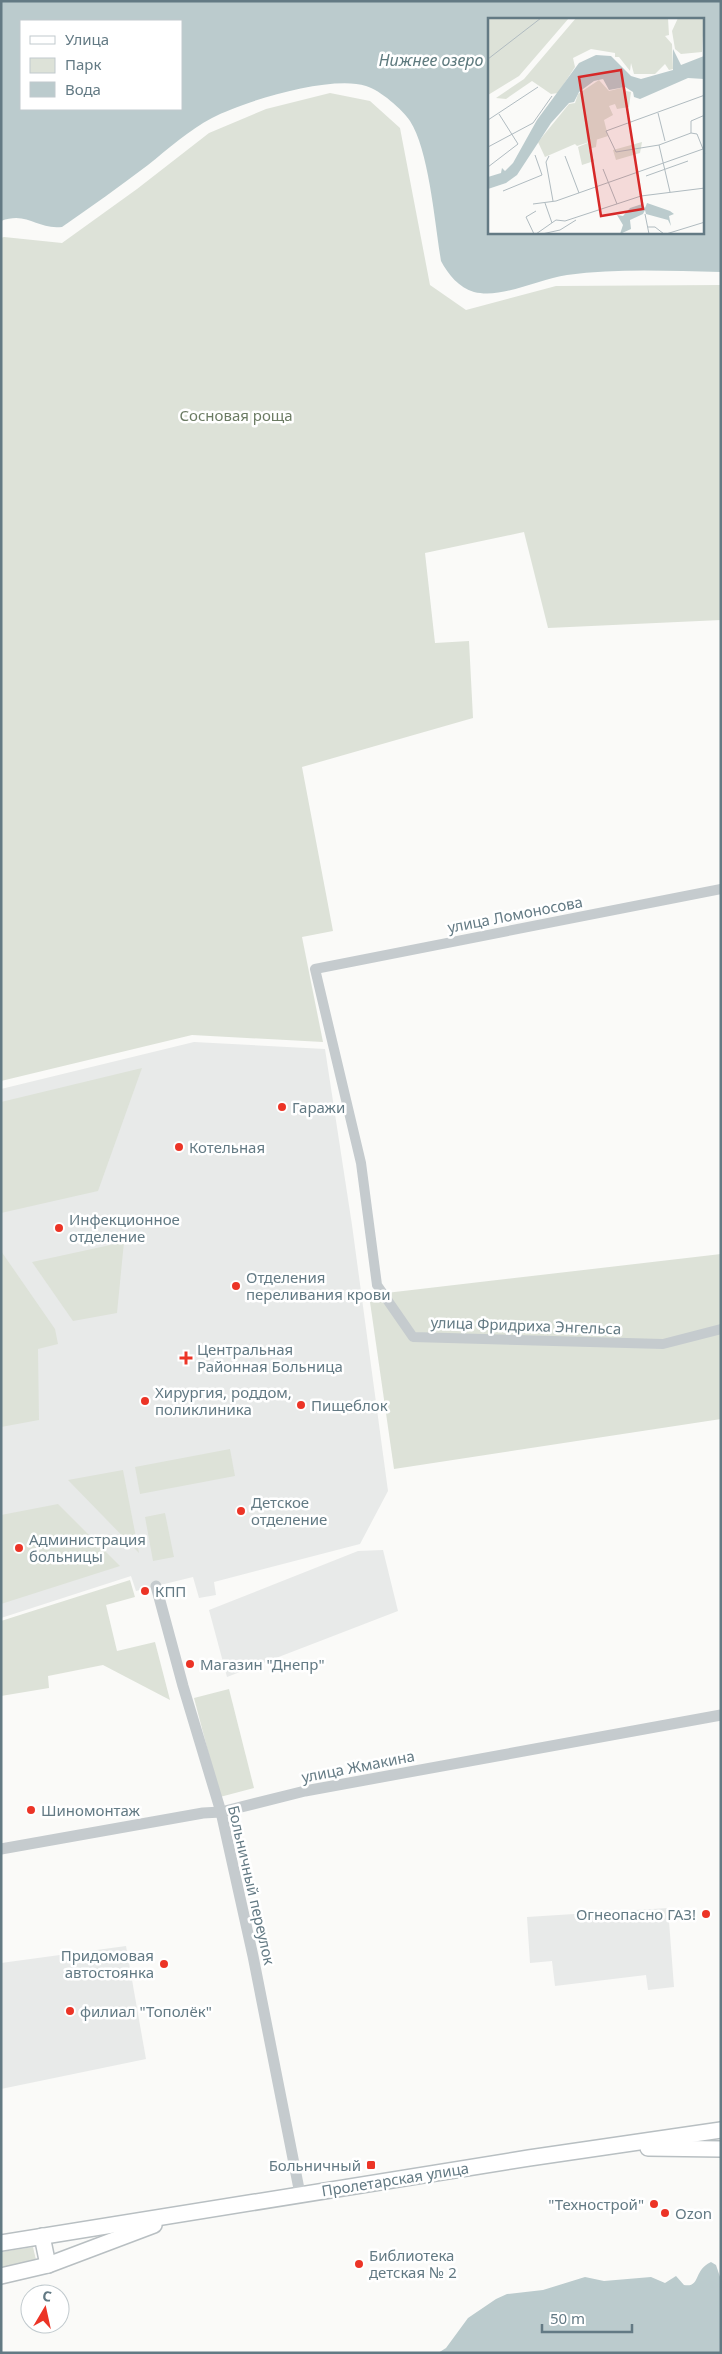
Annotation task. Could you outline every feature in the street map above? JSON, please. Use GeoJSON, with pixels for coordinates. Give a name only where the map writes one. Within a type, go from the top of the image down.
{"type":"FeatureCollection","features":[{"type":"Feature","properties":{"kind":"main road","name":"Пролетарская улица"},"geometry":{"type":"LineString","coordinates":[[1,2243],[300,2194],[721,2130]]}},
{"type":"Feature","properties":{"kind":"main road","name":"Пролетарская улица"},"geometry":{"type":"LineString","coordinates":[[609,2147],[721,2149]]}},
{"type":"Feature","properties":{"kind":"main road","name":"Пролетарская улица"},"geometry":{"type":"LineString","coordinates":[[1,2276],[48,2265],[181,2215]]}},
{"type":"Feature","properties":{"kind":"main road"},"geometry":{"type":"LineString","coordinates":[[42,2236],[48,2265]]}},
{"type":"Feature","properties":{"kind":"street","name":"улица Ломоносова"},"geometry":{"type":"LineString","coordinates":[[315,969],[721,889]]}},
{"type":"Feature","properties":{"kind":"street","name":"улица Фридриха Энгельса"},"geometry":{"type":"LineString","coordinates":[[315,969],[361,1163],[377,1285],[413,1336],[663,1344],[721,1329]]}},
{"type":"Feature","properties":{"kind":"street","name":"Больничный переулок"},"geometry":{"type":"LineString","coordinates":[[156,1586],[183,1686],[221,1812],[253,1956],[300,2194]]}},
{"type":"Feature","properties":{"kind":"street","name":"улица Жмакина"},"geometry":{"type":"LineString","coordinates":[[1,1850],[203,1813],[221,1812],[305,1791],[721,1715]]}},
{"type":"Feature","properties":{"kind":"shaded area","name":"Центральная Районная Больница"},"geometry":{"type":"Polygon","coordinates":[[[194,1042],[325,1049],[352,1225],[388,1491],[360,1544],[214,1582],[216,1595],[199,1598],[193,1577],[136,1591],[131,1576],[1,1618],[1,1089],[194,1042]]]}},
{"type":"Feature","properties":{"kind":"shaded area"},"geometry":{"type":"Polygon","coordinates":[[[383,1550],[398,1611],[227,1677],[209,1610],[358,1551],[383,1550]]]}},
{"type":"Feature","properties":{"kind":"shaded area"},"geometry":{"type":"Polygon","coordinates":[[[668,1908],[674,1987],[648,1990],[646,1975],[555,1986],[552,1961],[530,1963],[527,1917],[668,1908]]]}},
{"type":"Feature","properties":{"kind":"shaded area","name":"филиал \"Тополёк\""},"geometry":{"type":"Polygon","coordinates":[[[126,1946],[146,2059],[1,2089],[1,1963],[126,1946]]]}},
{"type":"Feature","properties":{"kind":"green space","name":"Сосновая роща"},"geometry":{"type":"Polygon","coordinates":[[[330,93],[370,101],[400,128],[430,285],[466,310],[556,286],[721,285],[721,620],[548,628],[524,532],[425,553],[435,643],[469,641],[473,718],[302,767],[333,931],[302,937],[323,1042],[192,1035],[1,1081],[1,238],[62,243],[137,189],[209,133],[266,109],[330,93]]]}},
{"type":"Feature","properties":{"kind":"green space"},"geometry":{"type":"Polygon","coordinates":[[[142,1068],[98,1191],[1,1213],[1,1102],[142,1068]]]}},
{"type":"Feature","properties":{"kind":"green space"},"geometry":{"type":"Polygon","coordinates":[[[124,1242],[117,1313],[73,1321],[32,1262],[124,1242]]]}},
{"type":"Feature","properties":{"kind":"green space"},"geometry":{"type":"Polygon","coordinates":[[[1,1251],[55,1329],[58,1344],[38,1349],[39,1420],[1,1427],[1,1251]]]}},
{"type":"Feature","properties":{"kind":"green space"},"geometry":{"type":"Polygon","coordinates":[[[721,1254],[721,1419],[394,1469],[369,1295],[721,1254]]]}},
{"type":"Feature","properties":{"kind":"green space"},"geometry":{"type":"Polygon","coordinates":[[[230,1449],[235,1476],[140,1494],[135,1467],[230,1449]]]}},
{"type":"Feature","properties":{"kind":"green space"},"geometry":{"type":"Polygon","coordinates":[[[123,1470],[139,1553],[68,1480],[123,1470]]]}},
{"type":"Feature","properties":{"kind":"green space"},"geometry":{"type":"Polygon","coordinates":[[[58,1504],[120,1566],[1,1604],[1,1515],[58,1504]]]}},
{"type":"Feature","properties":{"kind":"green space"},"geometry":{"type":"Polygon","coordinates":[[[165,1513],[174,1557],[153,1561],[145,1517],[165,1513]]]}},
{"type":"Feature","properties":{"kind":"green space"},"geometry":{"type":"Polygon","coordinates":[[[130,1580],[135,1597],[106,1605],[117,1651],[155,1642],[170,1700],[103,1665],[48,1676],[49,1688],[1,1696],[1,1621],[130,1580]]]}},
{"type":"Feature","properties":{"kind":"green space"},"geometry":{"type":"Polygon","coordinates":[[[229,1689],[254,1788],[220,1797],[194,1698],[229,1689]]]}},
{"type":"Feature","properties":{"kind":"green space"},"geometry":{"type":"Polygon","coordinates":[[[33,2247],[36,2260],[1,2268],[1,2252],[33,2247]]]}},
{"type":"Feature","properties":{"kind":"water","name":"Нижнее озеро"},"geometry":{"type":"Polygon","coordinates":[[[1,1],[721,1],[721,272],[605,271],[556,277],[496,293],[474,292],[463,287],[454,280],[441,261],[427,169],[417,134],[410,121],[397,106],[372,88],[351,84],[310,87],[245,104],[226,111],[187,134],[62,227],[46,226],[26,219],[1,221],[1,1]]]}},
{"type":"Feature","properties":{"kind":"water"},"geometry":{"type":"Polygon","coordinates":[[[711,2262],[716,2265],[721,2280],[721,2353],[438,2353],[446,2348],[468,2318],[496,2299],[507,2294],[543,2290],[585,2277],[604,2281],[651,2277],[665,2283],[676,2276],[684,2285],[689,2285],[693,2284],[705,2265],[711,2262]]]}},
{"type":"Feature","properties":{"kind":"place","name":"Гаражи"},"geometry":{"type":"Point","coordinates":[282,1107]}},
{"type":"Feature","properties":{"kind":"place","name":"Котельная"},"geometry":{"type":"Point","coordinates":[179,1147]}},
{"type":"Feature","properties":{"kind":"place","name":"Инфекционное отделение"},"geometry":{"type":"Point","coordinates":[59,1228]}},
{"type":"Feature","properties":{"kind":"place","name":"Отделения переливания крови"},"geometry":{"type":"Point","coordinates":[236,1286]}},
{"type":"Feature","properties":{"kind":"place","name":"Центральная Районная Больница"},"geometry":{"type":"Point","coordinates":[186,1358]}},
{"type":"Feature","properties":{"kind":"place","name":"Хирургия, роддом, поликлиника"},"geometry":{"type":"Point","coordinates":[145,1401]}},
{"type":"Feature","properties":{"kind":"place","name":"Пищеблок"},"geometry":{"type":"Point","coordinates":[301,1405]}},
{"type":"Feature","properties":{"kind":"place","name":"Детское отделение"},"geometry":{"type":"Point","coordinates":[241,1511]}},
{"type":"Feature","properties":{"kind":"place","name":"Администрация больницы"},"geometry":{"type":"Point","coordinates":[19,1548]}},
{"type":"Feature","properties":{"kind":"place","name":"КПП"},"geometry":{"type":"Point","coordinates":[145,1591]}},
{"type":"Feature","properties":{"kind":"place","name":"Магазин \"Днепр\""},"geometry":{"type":"Point","coordinates":[190,1664]}},
{"type":"Feature","properties":{"kind":"place","name":"Шиномонтаж"},"geometry":{"type":"Point","coordinates":[31,1810]}},
{"type":"Feature","properties":{"kind":"place","name":"Огнеопасно ГАЗ!"},"geometry":{"type":"Point","coordinates":[706,1914]}},
{"type":"Feature","properties":{"kind":"place","name":"Придомовая автостоянка"},"geometry":{"type":"Point","coordinates":[164,1964]}},
{"type":"Feature","properties":{"kind":"place","name":"филиал \"Тополёк\""},"geometry":{"type":"Point","coordinates":[70,2011]}},
{"type":"Feature","properties":{"kind":"place","name":"Больничный"},"geometry":{"type":"Point","coordinates":[371,2165]}},
{"type":"Feature","properties":{"kind":"place","name":"\"Технострой\""},"geometry":{"type":"Point","coordinates":[654,2204]}},
{"type":"Feature","properties":{"kind":"place","name":"Ozon"},"geometry":{"type":"Point","coordinates":[665,2213]}},
{"type":"Feature","properties":{"kind":"place","name":"Библиотека детская № 2"},"geometry":{"type":"Point","coordinates":[359,2264]}}]}
